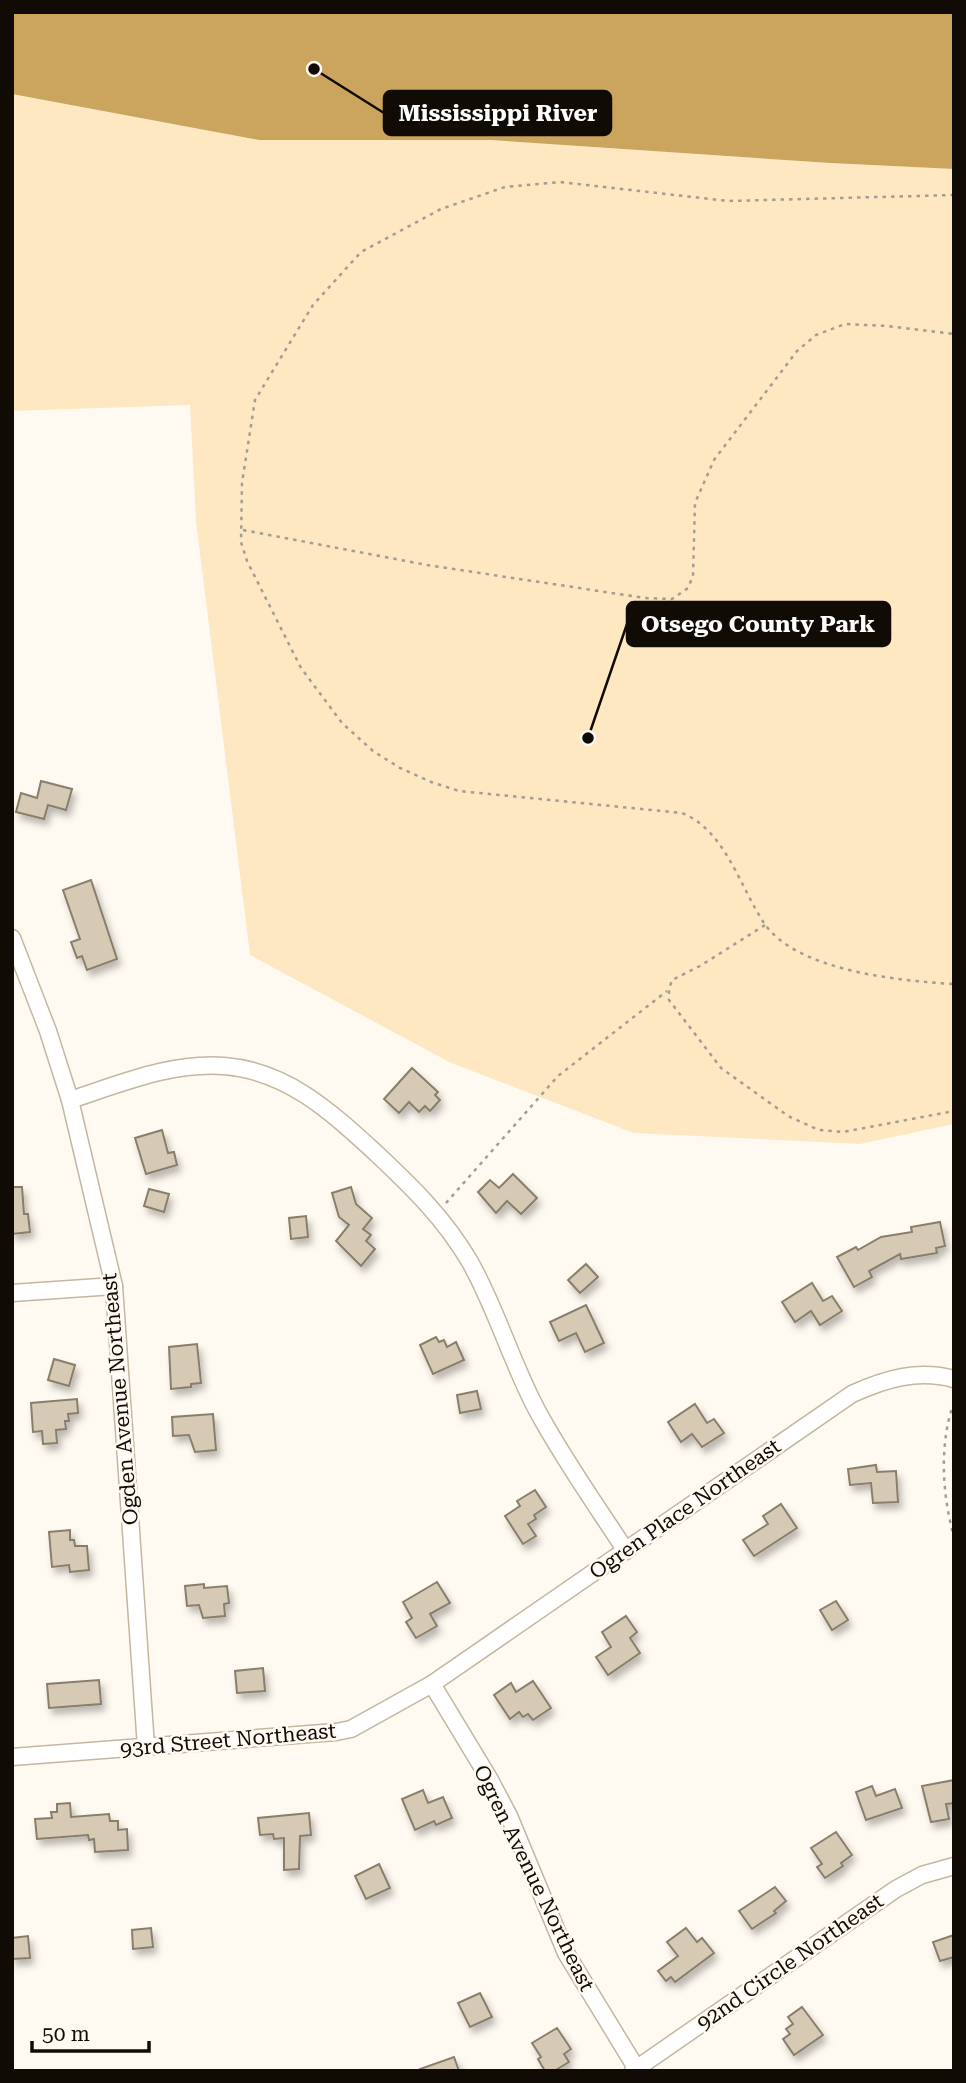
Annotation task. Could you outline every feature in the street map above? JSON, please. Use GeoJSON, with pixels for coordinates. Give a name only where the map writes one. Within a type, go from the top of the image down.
{"type":"FeatureCollection","features":[{"type":"Feature","properties":{"kind":"street","name":"Ogden Avenue Northeast"},"geometry":{"type":"LineString","coordinates":[[12,938],[48,1031],[70,1100],[114,1286],[146,1747]]}},
{"type":"Feature","properties":{"kind":"street"},"geometry":{"type":"LineString","coordinates":[[70,1100],[171,1069],[205,1066],[252,1070],[280,1081],[326,1107],[428,1202],[471,1264],[537,1411],[625,1551]]}},
{"type":"Feature","properties":{"kind":"street"},"geometry":{"type":"LineString","coordinates":[[12,1293],[114,1286]]}},
{"type":"Feature","properties":{"kind":"street","name":"Ogren Place Northeast"},"geometry":{"type":"LineString","coordinates":[[432,1684],[852,1394],[876,1383],[918,1374],[938,1374],[954,1378]]}},
{"type":"Feature","properties":{"kind":"street","name":"93rd Street Northeast"},"geometry":{"type":"LineString","coordinates":[[12,1758],[336,1732],[351,1729],[432,1684]]}},
{"type":"Feature","properties":{"kind":"street","name":"Ogren Avenue Northeast"},"geometry":{"type":"LineString","coordinates":[[432,1684],[509,1816],[566,1953],[636,2070]]}},
{"type":"Feature","properties":{"kind":"street","name":"92nd Circle Northeast"},"geometry":{"type":"LineString","coordinates":[[636,2070],[896,1889],[922,1875],[954,1866]]}},
{"type":"Feature","properties":{"kind":"path"},"geometry":{"type":"LineString","coordinates":[[954,195],[727,201],[560,182],[505,187],[441,209],[361,252],[313,305],[255,400],[242,483],[241,542],[247,561],[301,668],[342,723],[373,751],[400,768],[459,791],[663,810],[691,817],[708,830],[765,925],[785,945],[820,962],[848,970],[954,984]]}},
{"type":"Feature","properties":{"kind":"path"},"geometry":{"type":"LineString","coordinates":[[242,530],[428,565],[645,598],[672,599],[688,588],[693,576],[695,503],[714,460],[797,351],[816,335],[845,324],[954,334]]}},
{"type":"Feature","properties":{"kind":"path"},"geometry":{"type":"LineString","coordinates":[[765,925],[700,966],[672,980],[669,989],[669,1000],[721,1068],[788,1116],[818,1130],[843,1132],[954,1111]]}},
{"type":"Feature","properties":{"kind":"path"},"geometry":{"type":"LineString","coordinates":[[436,1214],[558,1076],[669,989]]}},
{"type":"Feature","properties":{"kind":"path"},"geometry":{"type":"LineString","coordinates":[[954,1402],[946,1424],[944,1465],[946,1497],[954,1537]]}},
{"type":"Feature","properties":{"kind":"shaded area"},"geometry":{"type":"Polygon","coordinates":[[[12,12],[954,12],[954,169],[490,140],[259,140],[12,94],[12,12]]]}},
{"type":"Feature","properties":{"kind":"shaded area"},"geometry":{"type":"Polygon","coordinates":[[[12,94],[259,140],[490,140],[954,169],[954,1124],[860,1144],[634,1133],[451,1063],[250,955],[196,521],[190,405],[12,411],[12,94]]]}},
{"type":"Feature","properties":{"kind":"building"},"geometry":{"type":"Polygon","coordinates":[[[41,781],[72,789],[66,810],[48,805],[44,819],[16,812],[21,793],[37,798],[41,781]]]}},
{"type":"Feature","properties":{"kind":"building"},"geometry":{"type":"Polygon","coordinates":[[[91,880],[117,959],[87,970],[82,956],[77,958],[71,942],[80,939],[63,890],[91,880]]]}},
{"type":"Feature","properties":{"kind":"building"},"geometry":{"type":"Polygon","coordinates":[[[412,1068],[438,1092],[435,1095],[440,1100],[430,1111],[425,1106],[419,1112],[409,1102],[399,1113],[384,1099],[412,1068]]]}},
{"type":"Feature","properties":{"kind":"building"},"geometry":{"type":"Polygon","coordinates":[[[162,1130],[168,1153],[174,1152],[177,1165],[146,1174],[135,1138],[162,1130]]]}},
{"type":"Feature","properties":{"kind":"building"},"geometry":{"type":"Polygon","coordinates":[[[513,1174],[537,1198],[521,1214],[507,1201],[496,1213],[478,1192],[490,1180],[499,1188],[513,1174]]]}},
{"type":"Feature","properties":{"kind":"building"},"geometry":{"type":"Polygon","coordinates":[[[12,1187],[22,1187],[24,1214],[28,1214],[30,1232],[12,1234],[12,1187]]]}},
{"type":"Feature","properties":{"kind":"building"},"geometry":{"type":"Polygon","coordinates":[[[351,1187],[356,1204],[372,1218],[363,1229],[371,1235],[366,1241],[375,1249],[361,1266],[336,1241],[349,1225],[339,1217],[332,1193],[351,1187]]]}},
{"type":"Feature","properties":{"kind":"building"},"geometry":{"type":"Polygon","coordinates":[[[149,1189],[169,1194],[164,1212],[144,1206],[149,1189]]]}},
{"type":"Feature","properties":{"kind":"building"},"geometry":{"type":"Polygon","coordinates":[[[306,1216],[308,1237],[291,1239],[289,1218],[306,1216]]]}},
{"type":"Feature","properties":{"kind":"building"},"geometry":{"type":"Polygon","coordinates":[[[940,1222],[945,1246],[936,1248],[937,1253],[901,1259],[900,1254],[869,1271],[872,1277],[854,1287],[837,1257],[856,1247],[858,1250],[881,1237],[912,1232],[911,1227],[940,1222]]]}},
{"type":"Feature","properties":{"kind":"building"},"geometry":{"type":"Polygon","coordinates":[[[586,1264],[598,1277],[580,1293],[568,1280],[586,1264]]]}},
{"type":"Feature","properties":{"kind":"building"},"geometry":{"type":"Polygon","coordinates":[[[812,1283],[823,1301],[832,1296],[842,1311],[820,1325],[811,1311],[795,1322],[782,1302],[812,1283]]]}},
{"type":"Feature","properties":{"kind":"building"},"geometry":{"type":"Polygon","coordinates":[[[586,1305],[604,1343],[585,1352],[576,1333],[559,1341],[550,1322],[586,1305]]]}},
{"type":"Feature","properties":{"kind":"building"},"geometry":{"type":"Polygon","coordinates":[[[436,1337],[439,1342],[444,1340],[447,1347],[456,1342],[464,1360],[433,1374],[420,1345],[436,1337]]]}},
{"type":"Feature","properties":{"kind":"building"},"geometry":{"type":"Polygon","coordinates":[[[197,1344],[201,1383],[171,1389],[169,1347],[197,1344]]]}},
{"type":"Feature","properties":{"kind":"building"},"geometry":{"type":"Polygon","coordinates":[[[54,1359],[75,1365],[69,1386],[48,1380],[54,1359]]]}},
{"type":"Feature","properties":{"kind":"building"},"geometry":{"type":"Polygon","coordinates":[[[477,1391],[481,1409],[460,1413],[457,1395],[477,1391]]]}},
{"type":"Feature","properties":{"kind":"building"},"geometry":{"type":"Polygon","coordinates":[[[77,1399],[78,1413],[68,1414],[66,1429],[56,1430],[57,1443],[43,1444],[42,1431],[33,1432],[31,1403],[77,1399]]]}},
{"type":"Feature","properties":{"kind":"building"},"geometry":{"type":"Polygon","coordinates":[[[695,1404],[707,1423],[714,1419],[724,1433],[702,1447],[692,1434],[681,1442],[668,1422],[695,1404]]]}},
{"type":"Feature","properties":{"kind":"building"},"geometry":{"type":"Polygon","coordinates":[[[213,1414],[216,1450],[195,1452],[189,1435],[173,1436],[172,1417],[213,1414]]]}},
{"type":"Feature","properties":{"kind":"building"},"geometry":{"type":"Polygon","coordinates":[[[876,1465],[877,1472],[896,1471],[898,1502],[873,1503],[871,1483],[850,1485],[848,1469],[876,1465]]]}},
{"type":"Feature","properties":{"kind":"building"},"geometry":{"type":"Polygon","coordinates":[[[535,1490],[546,1507],[534,1515],[536,1519],[528,1524],[536,1536],[523,1544],[505,1516],[520,1506],[517,1501],[535,1490]]]}},
{"type":"Feature","properties":{"kind":"building"},"geometry":{"type":"Polygon","coordinates":[[[781,1504],[797,1528],[754,1556],[743,1540],[768,1524],[763,1516],[781,1504]]]}},
{"type":"Feature","properties":{"kind":"building"},"geometry":{"type":"Polygon","coordinates":[[[70,1530],[70,1540],[74,1540],[75,1546],[87,1546],[89,1570],[70,1572],[69,1565],[52,1567],[49,1532],[70,1530]]]}},
{"type":"Feature","properties":{"kind":"building"},"geometry":{"type":"Polygon","coordinates":[[[437,1582],[450,1603],[430,1614],[437,1626],[416,1638],[406,1622],[412,1618],[403,1602],[437,1582]]]}},
{"type":"Feature","properties":{"kind":"building"},"geometry":{"type":"Polygon","coordinates":[[[204,1584],[204,1588],[227,1586],[229,1603],[224,1604],[225,1616],[203,1618],[199,1605],[187,1606],[185,1586],[204,1584]]]}},
{"type":"Feature","properties":{"kind":"building"},"geometry":{"type":"Polygon","coordinates":[[[836,1601],[848,1620],[832,1630],[820,1610],[836,1601]]]}},
{"type":"Feature","properties":{"kind":"building"},"geometry":{"type":"Polygon","coordinates":[[[626,1616],[637,1632],[630,1638],[640,1653],[608,1675],[596,1657],[611,1647],[602,1632],[626,1616]]]}},
{"type":"Feature","properties":{"kind":"building"},"geometry":{"type":"Polygon","coordinates":[[[263,1668],[265,1691],[237,1693],[235,1671],[263,1668]]]}},
{"type":"Feature","properties":{"kind":"building"},"geometry":{"type":"Polygon","coordinates":[[[99,1680],[101,1704],[49,1708],[47,1684],[99,1680]]]}},
{"type":"Feature","properties":{"kind":"building"},"geometry":{"type":"Polygon","coordinates":[[[533,1681],[551,1708],[533,1720],[528,1714],[523,1717],[519,1712],[510,1719],[494,1695],[511,1683],[516,1692],[533,1681]]]}},
{"type":"Feature","properties":{"kind":"building"},"geometry":{"type":"Polygon","coordinates":[[[954,1780],[954,1803],[946,1804],[949,1819],[931,1822],[922,1786],[954,1780]]]}},
{"type":"Feature","properties":{"kind":"building"},"geometry":{"type":"Polygon","coordinates":[[[872,1786],[876,1796],[895,1789],[902,1808],[866,1820],[856,1792],[872,1786]]]}},
{"type":"Feature","properties":{"kind":"building"},"geometry":{"type":"Polygon","coordinates":[[[423,1790],[428,1803],[443,1797],[452,1818],[436,1825],[434,1821],[415,1830],[402,1799],[423,1790]]]}},
{"type":"Feature","properties":{"kind":"building"},"geometry":{"type":"Polygon","coordinates":[[[70,1803],[71,1817],[109,1814],[110,1821],[118,1821],[118,1830],[127,1829],[128,1850],[95,1852],[94,1839],[89,1840],[88,1835],[37,1839],[35,1819],[52,1818],[51,1812],[57,1812],[57,1804],[70,1803]]]}},
{"type":"Feature","properties":{"kind":"building"},"geometry":{"type":"Polygon","coordinates":[[[309,1813],[311,1835],[300,1836],[299,1869],[284,1870],[284,1838],[274,1839],[273,1834],[260,1835],[258,1818],[309,1813]]]}},
{"type":"Feature","properties":{"kind":"building"},"geometry":{"type":"Polygon","coordinates":[[[836,1832],[852,1855],[841,1863],[843,1866],[825,1878],[817,1867],[822,1864],[811,1848],[836,1832]]]}},
{"type":"Feature","properties":{"kind":"building"},"geometry":{"type":"Polygon","coordinates":[[[379,1864],[390,1888],[366,1899],[355,1876],[379,1864]]]}},
{"type":"Feature","properties":{"kind":"building"},"geometry":{"type":"Polygon","coordinates":[[[775,1887],[786,1901],[774,1911],[776,1913],[752,1929],[739,1911],[775,1887]]]}},
{"type":"Feature","properties":{"kind":"building"},"geometry":{"type":"Polygon","coordinates":[[[151,1928],[153,1947],[133,1949],[132,1930],[151,1928]]]}},
{"type":"Feature","properties":{"kind":"building"},"geometry":{"type":"Polygon","coordinates":[[[686,1928],[697,1942],[702,1938],[714,1953],[675,1982],[671,1977],[666,1981],[658,1971],[678,1956],[667,1942],[686,1928]]]}},
{"type":"Feature","properties":{"kind":"building"},"geometry":{"type":"Polygon","coordinates":[[[954,1935],[954,1957],[940,1961],[933,1942],[954,1935]]]}},
{"type":"Feature","properties":{"kind":"building"},"geometry":{"type":"Polygon","coordinates":[[[28,1936],[30,1958],[12,1959],[12,1938],[28,1936]]]}},
{"type":"Feature","properties":{"kind":"building"},"geometry":{"type":"Polygon","coordinates":[[[480,1993],[492,2017],[470,2027],[458,2003],[480,1993]]]}},
{"type":"Feature","properties":{"kind":"building"},"geometry":{"type":"Polygon","coordinates":[[[802,2007],[823,2035],[794,2055],[783,2039],[790,2034],[786,2029],[793,2024],[788,2017],[802,2007]]]}},
{"type":"Feature","properties":{"kind":"building"},"geometry":{"type":"Polygon","coordinates":[[[557,2028],[571,2049],[564,2054],[569,2062],[554,2071],[545,2071],[538,2059],[541,2057],[532,2043],[557,2028]]]}},
{"type":"Feature","properties":{"kind":"building"},"geometry":{"type":"Polygon","coordinates":[[[454,2057],[459,2071],[420,2069],[454,2057]]]}},
{"type":"Feature","properties":{"kind":"place","name":"Mississippi River"},"geometry":{"type":"Point","coordinates":[314,69]}},
{"type":"Feature","properties":{"kind":"place","name":"Otsego County Park"},"geometry":{"type":"Point","coordinates":[588,738]}}]}
